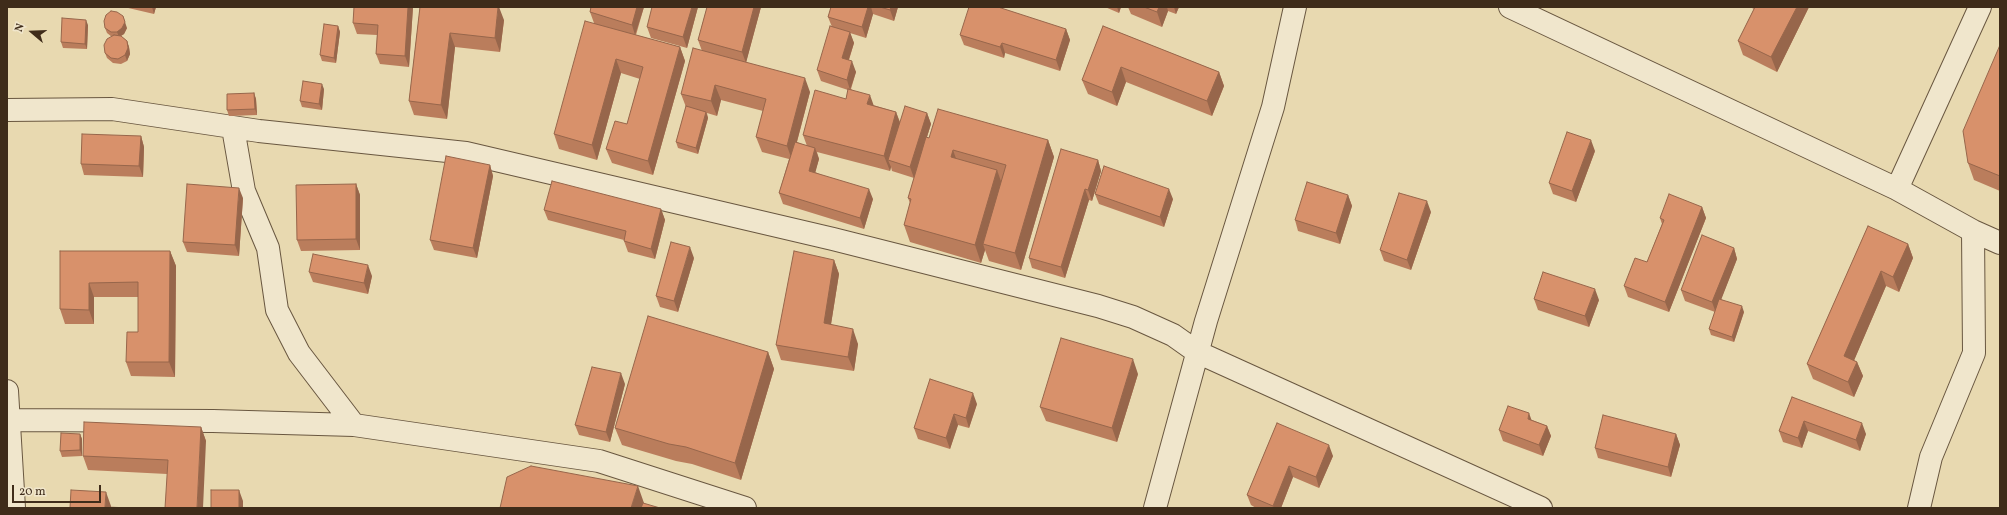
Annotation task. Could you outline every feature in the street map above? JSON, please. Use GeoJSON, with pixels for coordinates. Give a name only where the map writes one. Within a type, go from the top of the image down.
{"type":"FeatureCollection","features":[{"type":"Feature","properties":{"kind":"street"},"geometry":{"type":"LineString","coordinates":[[1155,508],[1197,352],[1273,106],[1295,7]]}},
{"type":"Feature","properties":{"kind":"street"},"geometry":{"type":"LineString","coordinates":[[1510,7],[1897,189],[1973,231],[2000,243]]}},
{"type":"Feature","properties":{"kind":"street"},"geometry":{"type":"LineString","coordinates":[[1897,189],[1980,7]]}},
{"type":"Feature","properties":{"kind":"street"},"geometry":{"type":"LineString","coordinates":[[7,110],[112,109],[233,128],[466,153],[833,238],[1098,306],[1133,317],[1173,335],[1197,352],[1541,508]]}},
{"type":"Feature","properties":{"kind":"street"},"geometry":{"type":"LineString","coordinates":[[233,128],[244,191],[268,248],[277,310],[299,353],[354,425]]}},
{"type":"Feature","properties":{"kind":"street"},"geometry":{"type":"LineString","coordinates":[[1919,508],[1931,457],[1974,353],[1973,231]]}},
{"type":"Feature","properties":{"kind":"street"},"geometry":{"type":"LineString","coordinates":[[7,390],[14,508]]}},
{"type":"Feature","properties":{"kind":"street"},"geometry":{"type":"LineString","coordinates":[[9,420],[213,421],[354,425],[599,460],[745,508]]}},
{"type":"Feature","properties":{"kind":"building"},"geometry":{"type":"Polygon","coordinates":[[[354,7],[408,7],[405,56],[376,54],[378,25],[353,23],[354,7]]]}},
{"type":"Feature","properties":{"kind":"building"},"geometry":{"type":"Polygon","coordinates":[[[420,7],[498,7],[495,38],[450,33],[441,105],[409,101],[420,7]]]}},
{"type":"Feature","properties":{"kind":"building"},"geometry":{"type":"Polygon","coordinates":[[[591,7],[637,7],[632,25],[590,12],[591,7]]]}},
{"type":"Feature","properties":{"kind":"building"},"geometry":{"type":"Polygon","coordinates":[[[652,7],[692,7],[683,37],[647,27],[652,7]]]}},
{"type":"Feature","properties":{"kind":"building"},"geometry":{"type":"Polygon","coordinates":[[[707,7],[754,7],[742,52],[698,40],[707,7]]]}},
{"type":"Feature","properties":{"kind":"building"},"geometry":{"type":"Polygon","coordinates":[[[831,7],[868,7],[862,27],[828,17],[831,7]]]}},
{"type":"Feature","properties":{"kind":"building"},"geometry":{"type":"Polygon","coordinates":[[[880,7],[891,7],[890,10],[880,7]]]}},
{"type":"Feature","properties":{"kind":"building"},"geometry":{"type":"Polygon","coordinates":[[[969,7],[998,7],[1066,29],[1056,60],[1002,43],[1000,47],[960,35],[969,7]]]}},
{"type":"Feature","properties":{"kind":"building"},"geometry":{"type":"Polygon","coordinates":[[[1144,7],[1159,7],[1157,12],[1144,7]]]}},
{"type":"Feature","properties":{"kind":"building"},"geometry":{"type":"Polygon","coordinates":[[[1755,7],[1797,7],[1771,57],[1738,41],[1755,7]]]}},
{"type":"Feature","properties":{"kind":"building"},"geometry":{"type":"Polygon","coordinates":[[[111,11],[117,12],[123,16],[125,22],[122,28],[117,32],[111,32],[105,28],[104,21],[106,15],[111,11]]]}},
{"type":"Feature","properties":{"kind":"building"},"geometry":{"type":"Polygon","coordinates":[[[62,18],[86,20],[85,44],[61,42],[62,18]]]}},
{"type":"Feature","properties":{"kind":"building"},"geometry":{"type":"Polygon","coordinates":[[[585,21],[680,47],[648,161],[606,149],[615,121],[627,124],[643,67],[616,59],[592,145],[554,134],[585,21]]]}},
{"type":"Feature","properties":{"kind":"building"},"geometry":{"type":"Polygon","coordinates":[[[324,24],[338,26],[334,58],[320,55],[324,24]]]}},
{"type":"Feature","properties":{"kind":"building"},"geometry":{"type":"Polygon","coordinates":[[[830,26],[850,32],[842,58],[852,61],[847,80],[817,70],[830,26]]]}},
{"type":"Feature","properties":{"kind":"building"},"geometry":{"type":"Polygon","coordinates":[[[1103,26],[1219,72],[1207,101],[1121,67],[1112,92],[1082,80],[1103,26]]]}},
{"type":"Feature","properties":{"kind":"building"},"geometry":{"type":"Polygon","coordinates":[[[114,35],[121,36],[127,41],[128,48],[125,55],[118,59],[111,58],[105,53],[104,45],[107,39],[114,35]]]}},
{"type":"Feature","properties":{"kind":"building"},"geometry":{"type":"Polygon","coordinates":[[[2000,45],[2000,176],[1968,163],[1963,131],[2000,45]]]}},
{"type":"Feature","properties":{"kind":"building"},"geometry":{"type":"Polygon","coordinates":[[[693,48],[805,78],[787,146],[756,137],[766,99],[715,85],[711,101],[681,94],[693,48]]]}},
{"type":"Feature","properties":{"kind":"building"},"geometry":{"type":"Polygon","coordinates":[[[303,81],[322,84],[319,104],[300,101],[303,81]]]}},
{"type":"Feature","properties":{"kind":"building"},"geometry":{"type":"Polygon","coordinates":[[[848,89],[870,95],[867,104],[896,112],[884,156],[803,135],[815,90],[846,99],[848,89]]]}},
{"type":"Feature","properties":{"kind":"building"},"geometry":{"type":"Polygon","coordinates":[[[254,93],[255,109],[227,110],[227,94],[254,93]]]}},
{"type":"Feature","properties":{"kind":"building"},"geometry":{"type":"Polygon","coordinates":[[[686,106],[706,112],[696,148],[676,142],[686,106]]]}},
{"type":"Feature","properties":{"kind":"building"},"geometry":{"type":"Polygon","coordinates":[[[905,106],[927,113],[910,167],[888,160],[905,106]]]}},
{"type":"Feature","properties":{"kind":"building"},"geometry":{"type":"Polygon","coordinates":[[[938,109],[1048,140],[1015,253],[983,244],[1006,165],[953,150],[951,157],[997,170],[975,245],[904,225],[911,199],[908,198],[926,137],[929,138],[938,109]]]}},
{"type":"Feature","properties":{"kind":"building"},"geometry":{"type":"Polygon","coordinates":[[[1567,132],[1591,140],[1572,191],[1549,183],[1567,132]]]}},
{"type":"Feature","properties":{"kind":"building"},"geometry":{"type":"Polygon","coordinates":[[[82,134],[141,136],[139,166],[81,164],[82,134]]]}},
{"type":"Feature","properties":{"kind":"building"},"geometry":{"type":"Polygon","coordinates":[[[795,142],[815,148],[809,171],[869,189],[860,218],[779,193],[795,142]]]}},
{"type":"Feature","properties":{"kind":"building"},"geometry":{"type":"Polygon","coordinates":[[[1061,149],[1098,160],[1088,190],[1085,189],[1061,267],[1029,258],[1061,149]]]}},
{"type":"Feature","properties":{"kind":"building"},"geometry":{"type":"Polygon","coordinates":[[[446,156],[490,165],[473,248],[430,240],[446,156]]]}},
{"type":"Feature","properties":{"kind":"building"},"geometry":{"type":"Polygon","coordinates":[[[1104,166],[1169,189],[1160,217],[1095,194],[1104,166]]]}},
{"type":"Feature","properties":{"kind":"building"},"geometry":{"type":"Polygon","coordinates":[[[552,181],[661,209],[651,249],[624,241],[626,231],[544,210],[552,181]]]}},
{"type":"Feature","properties":{"kind":"building"},"geometry":{"type":"Polygon","coordinates":[[[1307,182],[1348,195],[1336,233],[1295,220],[1307,182]]]}},
{"type":"Feature","properties":{"kind":"building"},"geometry":{"type":"Polygon","coordinates":[[[187,184],[239,188],[235,245],[183,242],[187,184]]]}},
{"type":"Feature","properties":{"kind":"building"},"geometry":{"type":"Polygon","coordinates":[[[356,184],[356,239],[297,240],[296,185],[356,184]]]}},
{"type":"Feature","properties":{"kind":"building"},"geometry":{"type":"Polygon","coordinates":[[[1399,193],[1427,201],[1407,260],[1380,250],[1399,193]]]}},
{"type":"Feature","properties":{"kind":"building"},"geometry":{"type":"Polygon","coordinates":[[[1669,194],[1702,207],[1665,302],[1624,286],[1635,258],[1647,262],[1664,220],[1660,218],[1669,194]]]}},
{"type":"Feature","properties":{"kind":"building"},"geometry":{"type":"Polygon","coordinates":[[[1868,226],[1908,244],[1893,277],[1881,271],[1844,356],[1857,362],[1848,382],[1807,364],[1868,226]]]}},
{"type":"Feature","properties":{"kind":"building"},"geometry":{"type":"Polygon","coordinates":[[[1702,235],[1734,248],[1712,302],[1681,290],[1702,235]]]}},
{"type":"Feature","properties":{"kind":"building"},"geometry":{"type":"Polygon","coordinates":[[[671,242],[690,247],[674,301],[656,296],[671,242]]]}},
{"type":"Feature","properties":{"kind":"building"},"geometry":{"type":"Polygon","coordinates":[[[60,251],[170,251],[169,362],[126,362],[127,332],[138,332],[138,282],[89,283],[89,310],[60,309],[60,251]]]}},
{"type":"Feature","properties":{"kind":"building"},"geometry":{"type":"Polygon","coordinates":[[[794,251],[834,260],[824,323],[853,329],[848,357],[776,345],[794,251]]]}},
{"type":"Feature","properties":{"kind":"building"},"geometry":{"type":"Polygon","coordinates":[[[313,254],[368,265],[364,283],[309,272],[313,254]]]}},
{"type":"Feature","properties":{"kind":"building"},"geometry":{"type":"Polygon","coordinates":[[[1543,272],[1595,289],[1585,316],[1534,299],[1543,272]]]}},
{"type":"Feature","properties":{"kind":"building"},"geometry":{"type":"Polygon","coordinates":[[[1719,299],[1742,306],[1732,337],[1709,329],[1719,299]]]}},
{"type":"Feature","properties":{"kind":"building"},"geometry":{"type":"Polygon","coordinates":[[[648,316],[768,352],[735,463],[686,447],[669,444],[615,428],[648,316]]]}},
{"type":"Feature","properties":{"kind":"building"},"geometry":{"type":"Polygon","coordinates":[[[1061,338],[1133,359],[1112,428],[1040,407],[1061,338]]]}},
{"type":"Feature","properties":{"kind":"building"},"geometry":{"type":"Polygon","coordinates":[[[592,367],[621,373],[606,432],[575,425],[592,367]]]}},
{"type":"Feature","properties":{"kind":"building"},"geometry":{"type":"Polygon","coordinates":[[[930,379],[973,393],[966,418],[954,414],[946,438],[914,428],[930,379]]]}},
{"type":"Feature","properties":{"kind":"building"},"geometry":{"type":"Polygon","coordinates":[[[1792,397],[1862,423],[1856,440],[1804,421],[1798,438],[1779,431],[1792,397]]]}},
{"type":"Feature","properties":{"kind":"building"},"geometry":{"type":"Polygon","coordinates":[[[1508,406],[1529,413],[1528,419],[1547,426],[1539,445],[1499,430],[1508,406]]]}},
{"type":"Feature","properties":{"kind":"building"},"geometry":{"type":"Polygon","coordinates":[[[1603,415],[1676,434],[1668,467],[1595,448],[1603,415]]]}},
{"type":"Feature","properties":{"kind":"building"},"geometry":{"type":"Polygon","coordinates":[[[84,422],[201,427],[197,508],[165,508],[168,460],[83,456],[84,422]]]}},
{"type":"Feature","properties":{"kind":"building"},"geometry":{"type":"Polygon","coordinates":[[[1277,423],[1329,445],[1316,477],[1289,466],[1273,506],[1247,495],[1277,423]]]}},
{"type":"Feature","properties":{"kind":"building"},"geometry":{"type":"Polygon","coordinates":[[[61,433],[80,434],[80,450],[60,451],[61,433]]]}},
{"type":"Feature","properties":{"kind":"building"},"geometry":{"type":"Polygon","coordinates":[[[531,466],[638,486],[631,508],[500,508],[507,477],[531,466]]]}},
{"type":"Feature","properties":{"kind":"building"},"geometry":{"type":"Polygon","coordinates":[[[71,490],[106,492],[105,507],[132,508],[70,508],[71,490]]]}},
{"type":"Feature","properties":{"kind":"building"},"geometry":{"type":"Polygon","coordinates":[[[211,490],[239,490],[239,508],[211,508],[211,490]]]}},
{"type":"Feature","properties":{"kind":"building"},"geometry":{"type":"Polygon","coordinates":[[[643,503],[660,508],[641,508],[643,503]]]}}]}
